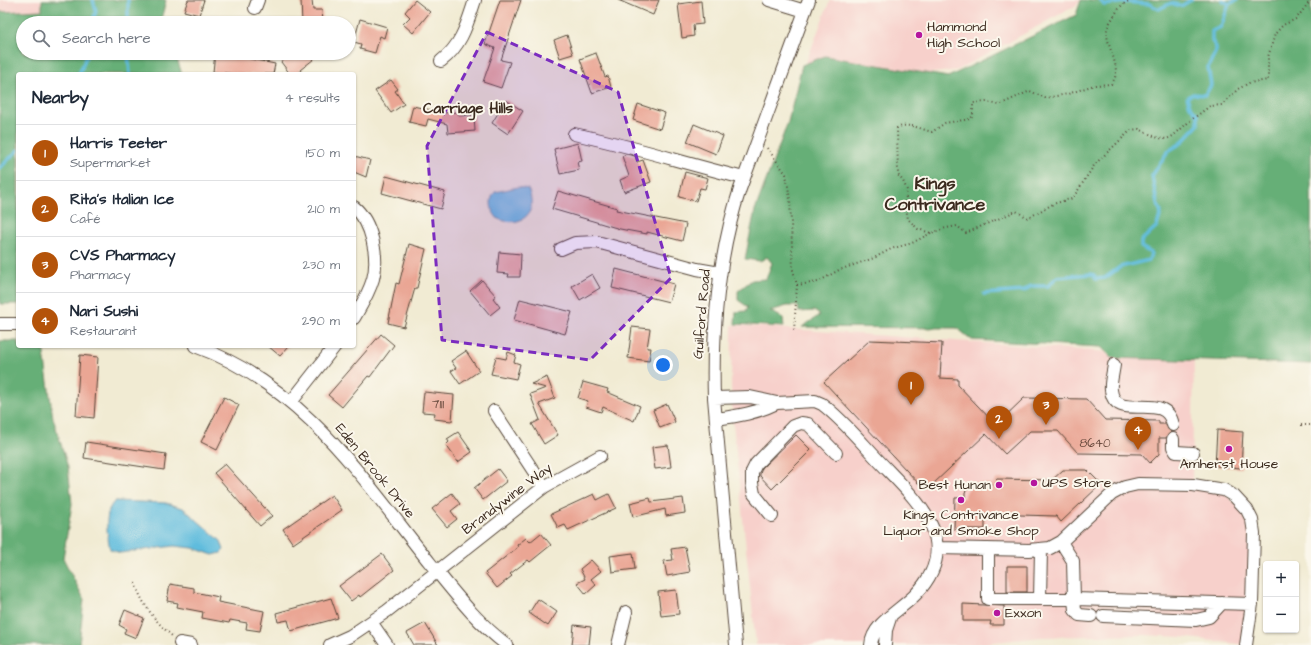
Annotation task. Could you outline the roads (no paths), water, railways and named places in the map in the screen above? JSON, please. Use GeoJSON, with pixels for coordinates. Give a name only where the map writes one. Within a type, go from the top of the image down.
{"type":"FeatureCollection","features":[{"type":"Feature","properties":{"kind":"street"},"geometry":{"type":"LineString","coordinates":[[441,61],[452,53],[460,42],[475,0]]}},
{"type":"Feature","properties":{"kind":"street"},"geometry":{"type":"LineString","coordinates":[[769,0],[807,5]]}},
{"type":"Feature","properties":{"kind":"street","name":"Guilford Road"},"geometry":{"type":"LineString","coordinates":[[736,645],[714,398],[713,363],[720,273],[731,216],[807,5]]}},
{"type":"Feature","properties":{"kind":"street"},"geometry":{"type":"LineString","coordinates":[[574,134],[627,145],[683,163],[744,178]]}},
{"type":"Feature","properties":{"kind":"street"},"geometry":{"type":"LineString","coordinates":[[356,210],[364,220],[370,232],[374,248],[375,264],[373,279],[356,314]]}},
{"type":"Feature","properties":{"kind":"street"},"geometry":{"type":"LineString","coordinates":[[560,249],[575,243],[597,242],[697,269],[720,273]]}},
{"type":"Feature","properties":{"kind":"street"},"geometry":{"type":"LineString","coordinates":[[0,324],[16,324]]}},
{"type":"Feature","properties":{"kind":"street","name":"Eden Brook Drive"},"geometry":{"type":"LineString","coordinates":[[200,348],[232,362],[292,401],[338,447],[460,602],[506,645]]}},
{"type":"Feature","properties":{"kind":"street"},"geometry":{"type":"LineString","coordinates":[[292,401],[333,348]]}},
{"type":"Feature","properties":{"kind":"street"},"geometry":{"type":"LineString","coordinates":[[1114,365],[1110,390],[1115,400],[1129,407],[1157,407],[1164,409],[1169,413],[1173,425]]}},
{"type":"Feature","properties":{"kind":"street"},"geometry":{"type":"LineString","coordinates":[[714,398],[750,397],[777,403],[815,402],[828,409],[912,495],[924,511],[936,534],[936,562],[930,578],[909,602],[874,632],[871,645]]}},
{"type":"Feature","properties":{"kind":"street"},"geometry":{"type":"LineString","coordinates":[[716,419],[749,414],[777,403]]}},
{"type":"Feature","properties":{"kind":"street"},"geometry":{"type":"LineString","coordinates":[[494,411],[544,487]]}},
{"type":"Feature","properties":{"kind":"street"},"geometry":{"type":"LineString","coordinates":[[772,516],[754,494],[752,472],[756,464],[792,426],[801,423],[808,424],[836,453]]}},
{"type":"Feature","properties":{"kind":"street"},"geometry":{"type":"LineString","coordinates":[[1173,439],[1173,447],[1176,452],[1193,453]]}},
{"type":"Feature","properties":{"kind":"street","name":"Brandywine Way"},"geometry":{"type":"LineString","coordinates":[[330,645],[350,636],[371,622],[544,487],[600,456]]}},
{"type":"Feature","properties":{"kind":"street"},"geometry":{"type":"LineString","coordinates":[[937,548],[1041,550],[1050,548],[1062,542],[1112,494],[1125,487],[1138,484],[1193,485],[1224,490],[1241,502],[1252,520],[1254,533],[1252,604],[1246,645]]}},
{"type":"Feature","properties":{"kind":"street"},"geometry":{"type":"LineString","coordinates":[[1062,542],[1073,561],[1074,610],[1079,615],[1090,616]]}},
{"type":"Feature","properties":{"kind":"street"},"geometry":{"type":"LineString","coordinates":[[988,549],[988,599],[1074,599],[1252,604]]}},
{"type":"Feature","properties":{"kind":"street"},"geometry":{"type":"LineString","coordinates":[[1040,599],[1041,550]]}},
{"type":"Feature","properties":{"kind":"street"},"geometry":{"type":"LineString","coordinates":[[1103,616],[1196,620],[1209,617],[1222,604]]}},
{"type":"Feature","properties":{"kind":"street"},"geometry":{"type":"LineString","coordinates":[[618,645],[626,612]]}},
{"type":"Feature","properties":{"kind":"street"},"geometry":{"type":"LineString","coordinates":[[885,645],[886,630],[890,618]]}},
{"type":"Feature","properties":{"kind":"street"},"geometry":{"type":"LineString","coordinates":[[371,622],[387,645]]}},
{"type":"Feature","properties":{"kind":"water"},"geometry":{"type":"Polygon","coordinates":[[[518,187],[528,189],[531,198],[531,206],[526,217],[514,222],[498,219],[491,206],[493,195],[495,192],[518,187]]]}},
{"type":"Feature","properties":{"kind":"water"},"geometry":{"type":"Polygon","coordinates":[[[115,501],[166,503],[183,508],[221,541],[224,550],[221,553],[213,555],[193,548],[174,546],[120,553],[110,549],[107,530],[107,517],[111,506],[115,501]]]}},
{"type":"Feature","properties":{"kind":"waterway"},"geometry":{"type":"LineString","coordinates":[[93,0],[96,11],[94,16]]}},
{"type":"Feature","properties":{"kind":"waterway"},"geometry":{"type":"LineString","coordinates":[[128,0],[128,16]]}},
{"type":"Feature","properties":{"kind":"waterway"},"geometry":{"type":"LineString","coordinates":[[1100,0],[1104,5],[1125,2],[1149,4],[1159,9],[1171,3],[1181,6],[1191,0]]}},
{"type":"Feature","properties":{"kind":"waterway"},"geometry":{"type":"LineString","coordinates":[[1222,0],[1229,4]]}},
{"type":"Feature","properties":{"kind":"waterway"},"geometry":{"type":"LineString","coordinates":[[984,294],[1024,291],[1031,286],[1048,286],[1057,277],[1091,274],[1094,275],[1096,279],[1105,278],[1120,267],[1149,260],[1151,253],[1141,247],[1141,241],[1157,226],[1161,212],[1157,203],[1152,176],[1168,151],[1180,144],[1198,125],[1198,115],[1190,106],[1187,97],[1193,94],[1205,95],[1211,85],[1208,67],[1216,51],[1216,47],[1212,41],[1212,31],[1221,27],[1229,4],[1237,0]]}},
{"type":"Feature","properties":{"kind":"waterway"},"geometry":{"type":"LineString","coordinates":[[80,72],[85,60]]}},
{"type":"Feature","properties":{"kind":"waterway"},"geometry":{"type":"LineString","coordinates":[[129,60],[130,72]]}},
{"type":"Feature","properties":{"kind":"waterway"},"geometry":{"type":"LineString","coordinates":[[0,168],[16,152]]}},
{"type":"Feature","properties":{"kind":"place","name":"Hammond High School"},"geometry":{"type":"Point","coordinates":[919,35]}},
{"type":"Feature","properties":{"kind":"place","name":"Harris Teeter"},"geometry":{"type":"Point","coordinates":[911,405]}},
{"type":"Feature","properties":{"kind":"place","name":"CVS Pharmacy"},"geometry":{"type":"Point","coordinates":[1046,425]}},
{"type":"Feature","properties":{"kind":"place","name":"Rita's Italian Ice"},"geometry":{"type":"Point","coordinates":[999,439]}},
{"type":"Feature","properties":{"kind":"place","name":"Amherst House"},"geometry":{"type":"Point","coordinates":[1229,449]}},
{"type":"Feature","properties":{"kind":"place","name":"Nari Sushi"},"geometry":{"type":"Point","coordinates":[1138,450]}},
{"type":"Feature","properties":{"kind":"place","name":"UPS Store"},"geometry":{"type":"Point","coordinates":[1034,483]}},
{"type":"Feature","properties":{"kind":"place","name":"Best Hunan"},"geometry":{"type":"Point","coordinates":[999,485]}},
{"type":"Feature","properties":{"kind":"place","name":"Kings Contrivance Liquor and Smoke Shop"},"geometry":{"type":"Point","coordinates":[961,500]}},
{"type":"Feature","properties":{"kind":"place","name":"Exxon"},"geometry":{"type":"Point","coordinates":[997,613]}},
{"type":"Feature","properties":{"kind":"district","name":"Carriage Hills"},"geometry":{"type":"Point","coordinates":[468,108]}},
{"type":"Feature","properties":{"kind":"district","name":"Kings Contrivance"},"geometry":{"type":"Point","coordinates":[935,193]}}]}
